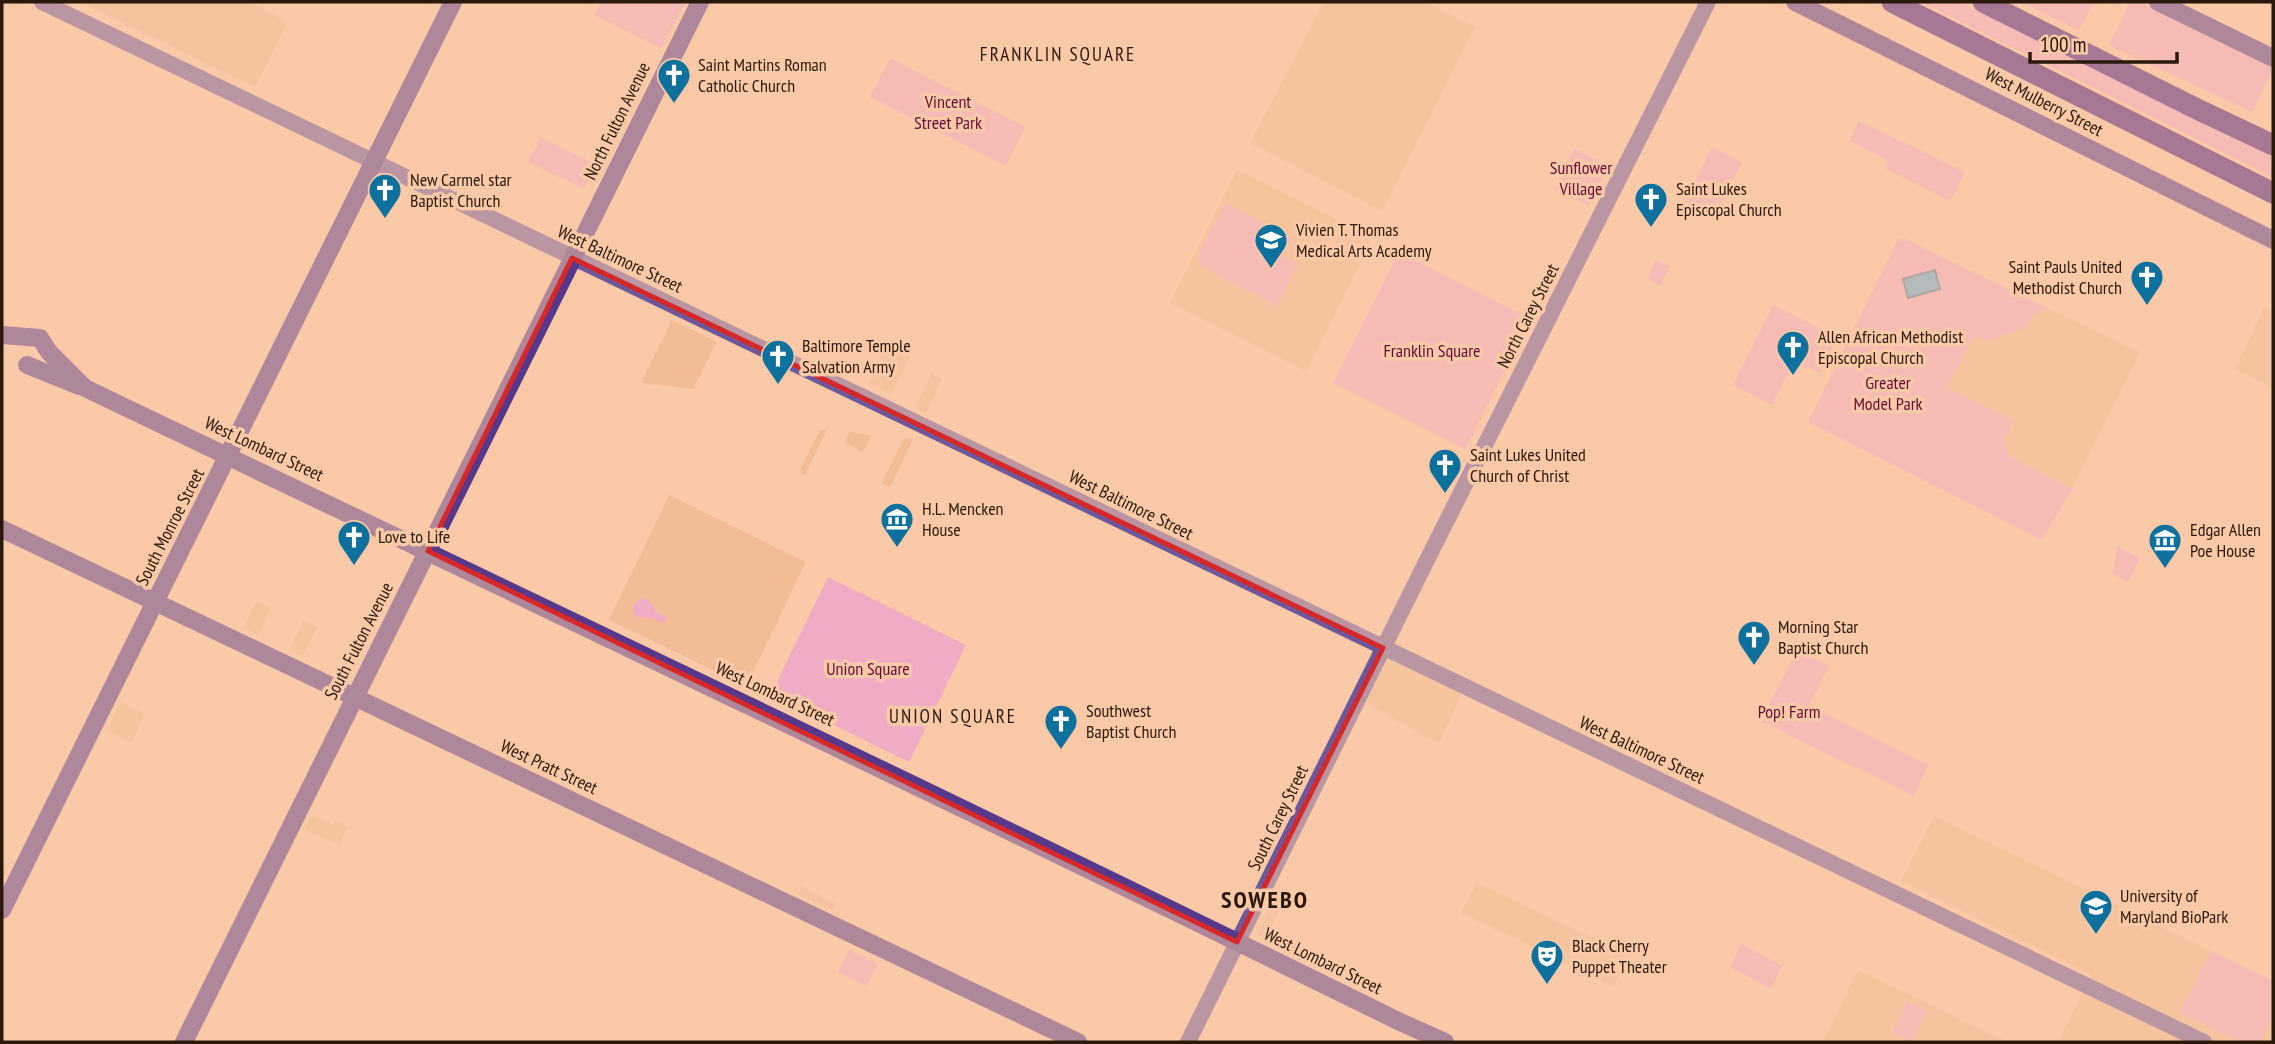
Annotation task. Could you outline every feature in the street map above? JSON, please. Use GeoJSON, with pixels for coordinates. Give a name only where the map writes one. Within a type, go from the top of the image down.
{"type":"FeatureCollection","features":[{"type":"Feature","properties":{"kind":"highway"},"geometry":{"type":"LineString","coordinates":[[1892,2],[2273,192]]}},
{"type":"Feature","properties":{"kind":"highway"},"geometry":{"type":"LineString","coordinates":[[1983,2],[2272,144]]}},
{"type":"Feature","properties":{"kind":"main road","name":"West Baltimore Street"},"geometry":{"type":"LineString","coordinates":[[42,2],[2204,1042]]}},
{"type":"Feature","properties":{"kind":"main road","name":"South Monroe Street"},"geometry":{"type":"LineString","coordinates":[[2,911],[453,2]]}},
{"type":"Feature","properties":{"kind":"main road","name":"North Fulton Avenue"},"geometry":{"type":"LineString","coordinates":[[572,258],[700,2]]}},
{"type":"Feature","properties":{"kind":"main road","name":"North Carey Street"},"geometry":{"type":"LineString","coordinates":[[1383,648],[1708,2]]}},
{"type":"Feature","properties":{"kind":"main road","name":"West Mulberry Street"},"geometry":{"type":"LineString","coordinates":[[1795,2],[2273,240]]}},
{"type":"Feature","properties":{"kind":"main road"},"geometry":{"type":"LineString","coordinates":[[2158,2],[2273,58]]}},
{"type":"Feature","properties":{"kind":"main road","name":"South Fulton Avenue"},"geometry":{"type":"LineString","coordinates":[[184,1042],[572,258]]}},
{"type":"Feature","properties":{"kind":"main road","name":"West Lombard Street"},"geometry":{"type":"LineString","coordinates":[[2,335],[40,338],[85,388]]}},
{"type":"Feature","properties":{"kind":"main road","name":"West Lombard Street"},"geometry":{"type":"LineString","coordinates":[[27,365],[85,388],[229,456],[1446,1042]]}},
{"type":"Feature","properties":{"kind":"main road","name":"West Pratt Street"},"geometry":{"type":"LineString","coordinates":[[2,529],[1078,1042]]}},
{"type":"Feature","properties":{"kind":"main road","name":"South Carey Street"},"geometry":{"type":"LineString","coordinates":[[1188,1042],[1383,648]]}},
{"type":"Feature","properties":{"kind":"highlighted area"},"geometry":{"type":"Polygon","coordinates":[[[572,258],[1383,648],[1237,942],[428,551],[572,258]]]}},
{"type":"Feature","properties":{"kind":"shaded area"},"geometry":{"type":"Polygon","coordinates":[[[79,2],[249,2],[288,22],[255,87],[79,2]]]}},
{"type":"Feature","properties":{"kind":"shaded area"},"geometry":{"type":"Polygon","coordinates":[[[1324,2],[1425,2],[1475,27],[1382,211],[1250,143],[1324,2]]]}},
{"type":"Feature","properties":{"kind":"shaded area","name":"Vivien T. Thomas Medical Arts Academy"},"geometry":{"type":"Polygon","coordinates":[[[1237,170],[1373,238],[1306,371],[1170,303],[1237,170]]]}},
{"type":"Feature","properties":{"kind":"shaded area"},"geometry":{"type":"Polygon","coordinates":[[[2264,308],[2273,312],[2273,388],[2235,369],[2264,308]]]}},
{"type":"Feature","properties":{"kind":"shaded area"},"geometry":{"type":"Polygon","coordinates":[[[2049,309],[2140,352],[2072,489],[2009,456],[2004,441],[2014,421],[1947,388],[1974,336],[2049,309]]]}},
{"type":"Feature","properties":{"kind":"shaded area"},"geometry":{"type":"Polygon","coordinates":[[[672,320],[717,342],[693,389],[641,383],[672,320]]]}},
{"type":"Feature","properties":{"kind":"shaded area"},"geometry":{"type":"Polygon","coordinates":[[[887,346],[910,357],[891,395],[868,383],[887,346]]]}},
{"type":"Feature","properties":{"kind":"shaded area"},"geometry":{"type":"Polygon","coordinates":[[[932,374],[942,379],[926,413],[915,408],[932,374]]]}},
{"type":"Feature","properties":{"kind":"shaded area"},"geometry":{"type":"Polygon","coordinates":[[[820,430],[827,430],[805,475],[799,472],[820,430]]]}},
{"type":"Feature","properties":{"kind":"shaded area"},"geometry":{"type":"Polygon","coordinates":[[[849,432],[871,435],[863,452],[845,443],[849,432]]]}},
{"type":"Feature","properties":{"kind":"shaded area"},"geometry":{"type":"Polygon","coordinates":[[[904,438],[913,439],[890,487],[882,483],[904,438]]]}},
{"type":"Feature","properties":{"kind":"shaded area"},"geometry":{"type":"Polygon","coordinates":[[[669,495],[806,562],[746,686],[609,620],[669,495]]]}},
{"type":"Feature","properties":{"kind":"shaded area"},"geometry":{"type":"Polygon","coordinates":[[[257,601],[271,608],[258,635],[243,628],[257,601]]]}},
{"type":"Feature","properties":{"kind":"shaded area"},"geometry":{"type":"Polygon","coordinates":[[[304,620],[317,627],[303,656],[289,650],[304,620]]]}},
{"type":"Feature","properties":{"kind":"shaded area"},"geometry":{"type":"Polygon","coordinates":[[[1388,659],[1462,694],[1439,743],[1366,704],[1388,659]]]}},
{"type":"Feature","properties":{"kind":"shaded area"},"geometry":{"type":"Polygon","coordinates":[[[121,702],[145,714],[131,743],[107,731],[121,702]]]}},
{"type":"Feature","properties":{"kind":"shaded area"},"geometry":{"type":"Polygon","coordinates":[[[312,815],[334,825],[337,821],[348,827],[339,845],[305,829],[312,815]]]}},
{"type":"Feature","properties":{"kind":"shaded area","name":"University of Maryland BioPark"},"geometry":{"type":"Polygon","coordinates":[[[1934,816],[2273,981],[2273,1042],[2058,1042],[2091,975],[1901,881],[1934,816]]]}},
{"type":"Feature","properties":{"kind":"shaded area"},"geometry":{"type":"Polygon","coordinates":[[[1477,883],[1629,955],[1614,986],[1461,913],[1477,883]]]}},
{"type":"Feature","properties":{"kind":"shaded area"},"geometry":{"type":"Polygon","coordinates":[[[801,886],[836,904],[833,911],[798,894],[801,886]]]}},
{"type":"Feature","properties":{"kind":"shaded area"},"geometry":{"type":"Polygon","coordinates":[[[1272,905],[1280,909],[1265,939],[1257,935],[1272,905]]]}},
{"type":"Feature","properties":{"kind":"shaded area"},"geometry":{"type":"Polygon","coordinates":[[[1858,970],[2008,1042],[1823,1042],[1858,970]]]}},
{"type":"Feature","properties":{"kind":"green space"},"geometry":{"type":"Polygon","coordinates":[[[601,2],[686,2],[661,48],[595,15],[601,2]]]}},
{"type":"Feature","properties":{"kind":"green space"},"geometry":{"type":"Polygon","coordinates":[[[1921,2],[1959,2],[2273,155],[2273,177],[1921,2]]]}},
{"type":"Feature","properties":{"kind":"green space"},"geometry":{"type":"Polygon","coordinates":[[[2022,2],[2094,2],[2079,30],[2022,2]]]}},
{"type":"Feature","properties":{"kind":"green space"},"geometry":{"type":"Polygon","coordinates":[[[2140,2],[2271,64],[2272,72],[2252,112],[2109,45],[2129,3],[2140,2]]]}},
{"type":"Feature","properties":{"kind":"green space","name":"Vincent Street Park"},"geometry":{"type":"Polygon","coordinates":[[[890,58],[1025,127],[1006,166],[870,97],[890,58]]]}},
{"type":"Feature","properties":{"kind":"green space"},"geometry":{"type":"Polygon","coordinates":[[[1859,121],[1965,172],[1951,201],[1885,168],[1888,160],[1850,141],[1859,121]]]}},
{"type":"Feature","properties":{"kind":"green space"},"geometry":{"type":"Polygon","coordinates":[[[541,138],[595,164],[584,189],[528,162],[541,138]]]}},
{"type":"Feature","properties":{"kind":"green space"},"geometry":{"type":"Polygon","coordinates":[[[1712,147],[1742,162],[1714,219],[1684,205],[1712,147]]]}},
{"type":"Feature","properties":{"kind":"green space","name":"Sunflower Village"},"geometry":{"type":"Polygon","coordinates":[[[1574,149],[1609,166],[1589,206],[1554,190],[1574,149]]]}},
{"type":"Feature","properties":{"kind":"green space"},"geometry":{"type":"Polygon","coordinates":[[[1225,203],[1292,238],[1283,256],[1298,264],[1277,306],[1201,266],[1198,255],[1225,203]]]}},
{"type":"Feature","properties":{"kind":"green space","name":"Greater Model Park"},"geometry":{"type":"Polygon","coordinates":[[[1903,238],[2049,309],[2033,315],[2027,327],[1986,341],[1974,336],[1947,388],[2014,421],[2004,441],[2009,456],[2072,489],[2042,540],[1808,422],[1897,242],[1903,238]]]}},
{"type":"Feature","properties":{"kind":"green space","name":"Franklin Square"},"geometry":{"type":"Polygon","coordinates":[[[1399,252],[1531,319],[1465,449],[1333,383],[1399,252]]]}},
{"type":"Feature","properties":{"kind":"green space"},"geometry":{"type":"Polygon","coordinates":[[[1656,260],[1670,266],[1660,286],[1647,280],[1656,260]]]}},
{"type":"Feature","properties":{"kind":"green space"},"geometry":{"type":"Polygon","coordinates":[[[1773,305],[1837,337],[1820,373],[1794,361],[1772,405],[1733,385],[1773,305]]]}},
{"type":"Feature","properties":{"kind":"green space"},"geometry":{"type":"Polygon","coordinates":[[[2117,546],[2140,558],[2128,582],[2113,574],[2117,546]]]}},
{"type":"Feature","properties":{"kind":"green space","name":"Union Square"},"geometry":{"type":"Polygon","coordinates":[[[828,577],[966,645],[909,762],[771,694],[828,577]]]}},
{"type":"Feature","properties":{"kind":"green space"},"geometry":{"type":"Polygon","coordinates":[[[645,598],[656,612],[667,617],[665,622],[641,618],[634,614],[636,601],[645,598]]]}},
{"type":"Feature","properties":{"kind":"green space","name":"Pop! Farm"},"geometry":{"type":"Polygon","coordinates":[[[1797,650],[1829,666],[1809,705],[1928,765],[1914,796],[1761,721],[1797,650]]]}},
{"type":"Feature","properties":{"kind":"green space"},"geometry":{"type":"Polygon","coordinates":[[[1741,944],[1782,966],[1771,989],[1730,967],[1741,944]]]}},
{"type":"Feature","properties":{"kind":"green space"},"geometry":{"type":"Polygon","coordinates":[[[849,950],[878,964],[866,986],[838,972],[849,950]]]}},
{"type":"Feature","properties":{"kind":"green space"},"geometry":{"type":"Polygon","coordinates":[[[2211,951],[2273,981],[2273,1015],[2260,1042],[2241,1042],[2180,1013],[2211,951]]]}},
{"type":"Feature","properties":{"kind":"green space"},"geometry":{"type":"Polygon","coordinates":[[[1907,1001],[1927,1011],[1912,1042],[1892,1033],[1907,1001]]]}},
{"type":"Feature","properties":{"kind":"water"},"geometry":{"type":"Polygon","coordinates":[[[1935,270],[1940,289],[1908,298],[1903,279],[1935,270]]]}},
{"type":"Feature","properties":{"kind":"place","name":"Saint Martins Roman Catholic Church"},"geometry":{"type":"Point","coordinates":[674,105]}},
{"type":"Feature","properties":{"kind":"place","name":"New Carmel star Baptist Church"},"geometry":{"type":"Point","coordinates":[385,220]}},
{"type":"Feature","properties":{"kind":"place","name":"Saint Lukes Episcopal Church"},"geometry":{"type":"Point","coordinates":[1651,229]}},
{"type":"Feature","properties":{"kind":"place","name":"Vivien T. Thomas Medical Arts Academy"},"geometry":{"type":"Point","coordinates":[1271,270]}},
{"type":"Feature","properties":{"kind":"place","name":"Saint Pauls United Methodist Church"},"geometry":{"type":"Point","coordinates":[2147,307]}},
{"type":"Feature","properties":{"kind":"place","name":"Allen African Methodist Episcopal Church"},"geometry":{"type":"Point","coordinates":[1793,377]}},
{"type":"Feature","properties":{"kind":"place","name":"Baltimore Temple Salvation Army"},"geometry":{"type":"Point","coordinates":[778,386]}},
{"type":"Feature","properties":{"kind":"place","name":"Saint Lukes United Church of Christ"},"geometry":{"type":"Point","coordinates":[1445,495]}},
{"type":"Feature","properties":{"kind":"place","name":"H.L. Mencken House"},"geometry":{"type":"Point","coordinates":[897,549]}},
{"type":"Feature","properties":{"kind":"place","name":"Love to Life"},"geometry":{"type":"Point","coordinates":[354,567]}},
{"type":"Feature","properties":{"kind":"place","name":"Edgar Allen Poe House"},"geometry":{"type":"Point","coordinates":[2165,570]}},
{"type":"Feature","properties":{"kind":"place","name":"Morning Star Baptist Church"},"geometry":{"type":"Point","coordinates":[1754,667]}},
{"type":"Feature","properties":{"kind":"place","name":"Southwest Baptist Church"},"geometry":{"type":"Point","coordinates":[1061,751]}},
{"type":"Feature","properties":{"kind":"place","name":"University of Maryland BioPark"},"geometry":{"type":"Point","coordinates":[2096,936]}},
{"type":"Feature","properties":{"kind":"place","name":"Black Cherry Puppet Theater"},"geometry":{"type":"Point","coordinates":[1547,986]}},
{"type":"Feature","properties":{"kind":"district","name":"FRANKLIN SQUARE"},"geometry":{"type":"Point","coordinates":[1058,54]}},
{"type":"Feature","properties":{"kind":"district","name":"UNION SQUARE"},"geometry":{"type":"Point","coordinates":[953,716]}},
{"type":"Feature","properties":{"kind":"district","name":"SOWEBO"},"geometry":{"type":"Point","coordinates":[1265,900]}}]}
